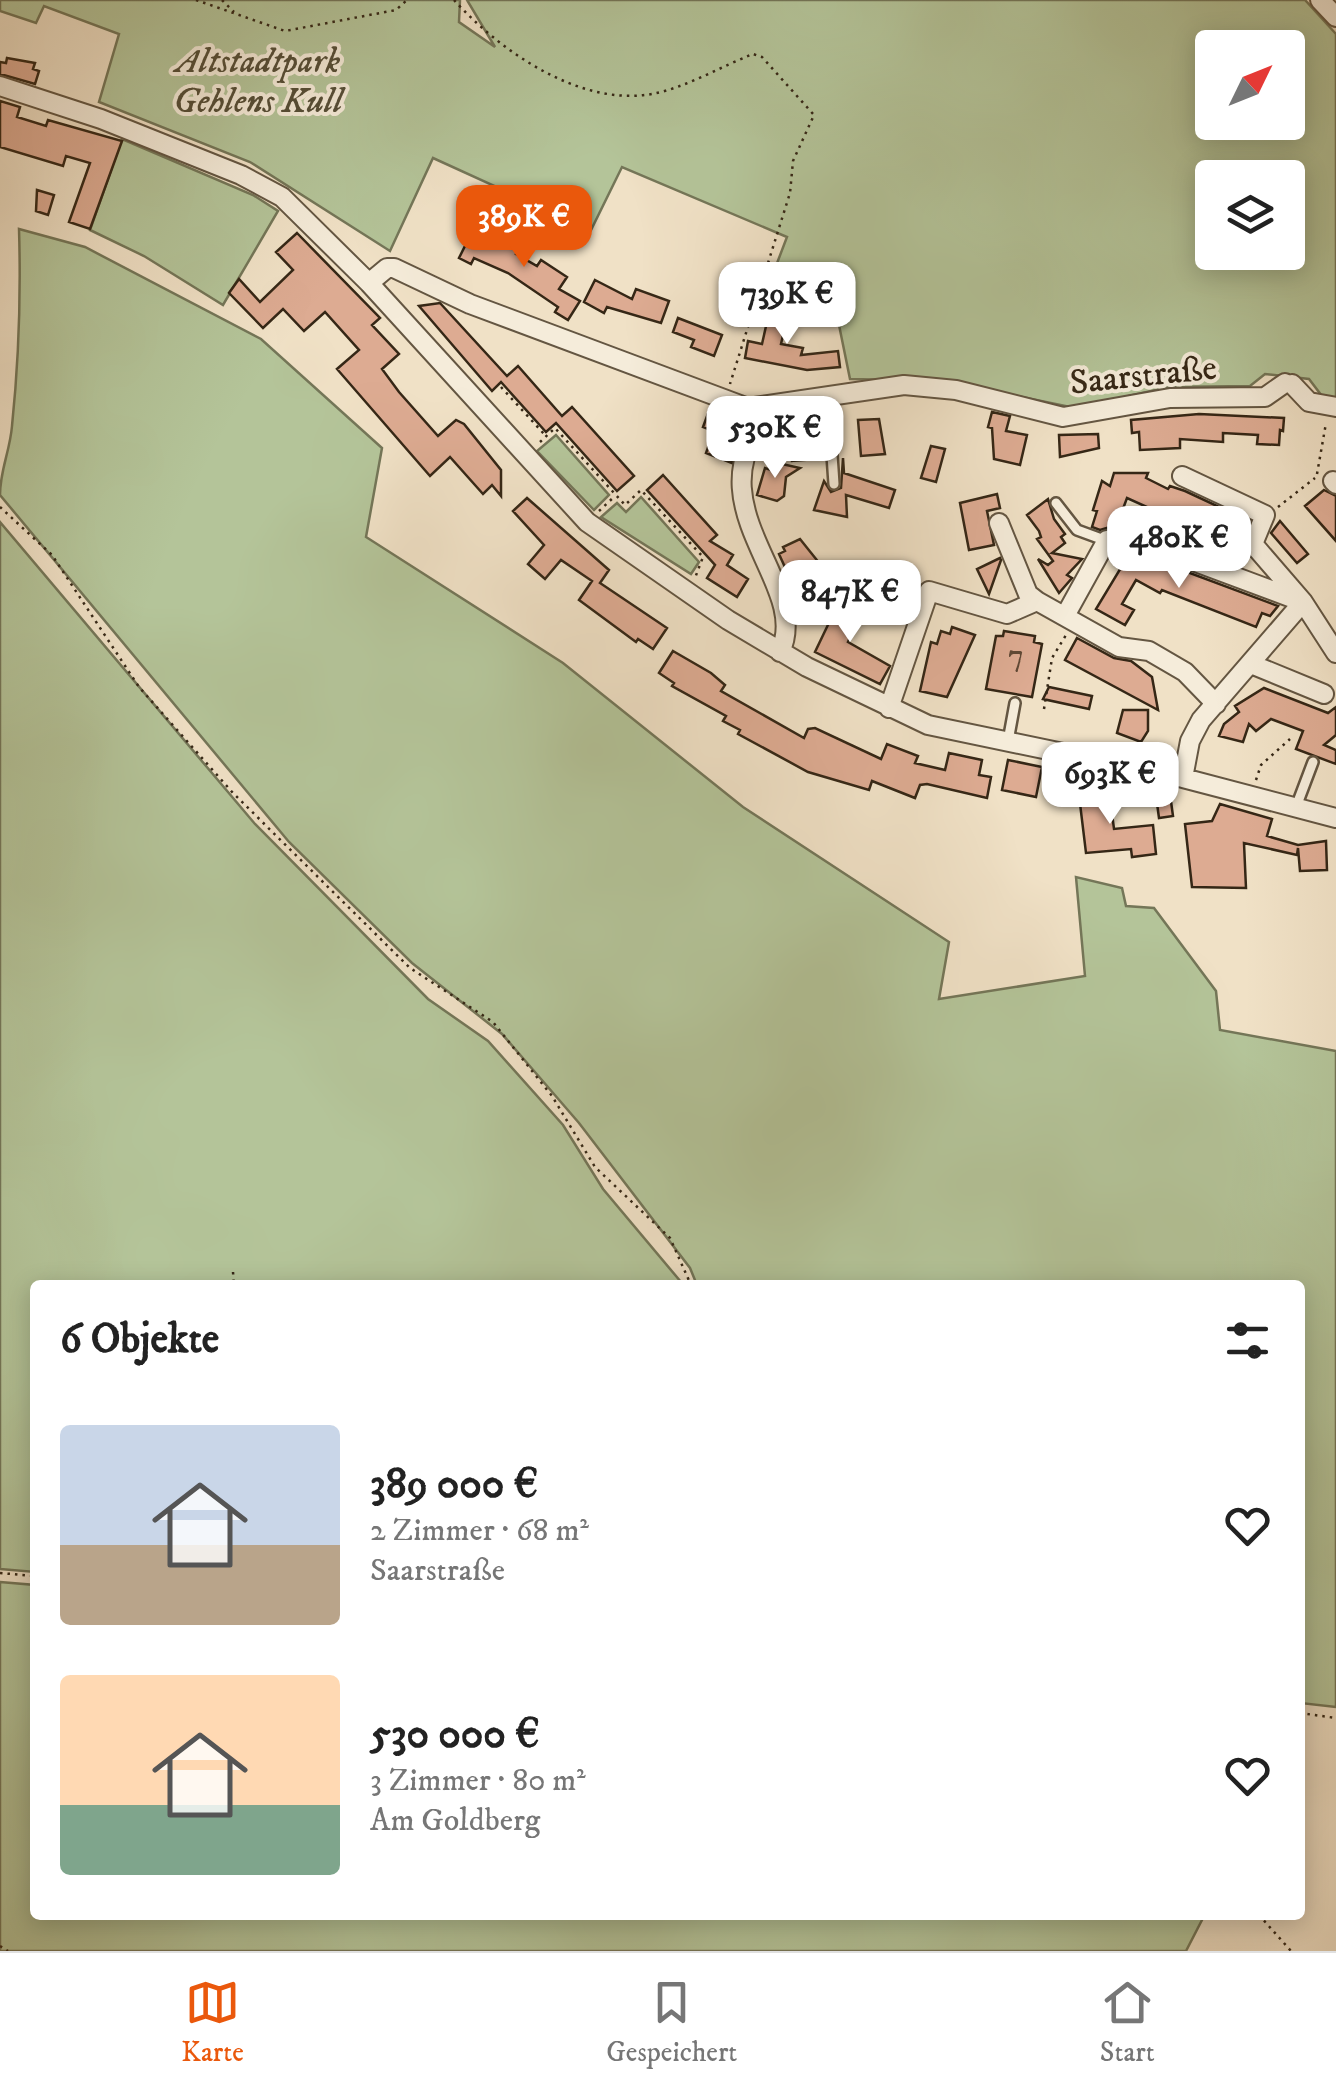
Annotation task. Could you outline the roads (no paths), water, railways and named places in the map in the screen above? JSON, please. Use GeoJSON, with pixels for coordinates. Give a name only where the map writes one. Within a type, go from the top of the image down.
{"type":"FeatureCollection","features":[{"type":"Feature","properties":{"kind":"street"},"geometry":{"type":"LineString","coordinates":[[1320,0],[1336,17]]}},
{"type":"Feature","properties":{"kind":"street"},"geometry":{"type":"LineString","coordinates":[[0,86],[101,119],[242,175],[282,197],[369,283],[587,522],[780,652],[928,725],[1183,778],[1336,818]]}},
{"type":"Feature","properties":{"kind":"street","name":"Saarstraße"},"geometry":{"type":"LineString","coordinates":[[369,283],[386,268],[394,268],[470,304],[748,408],[776,407],[827,394],[904,385],[956,390],[1063,417],[1170,398],[1265,398],[1288,383],[1309,402],[1332,407]]}},
{"type":"Feature","properties":{"kind":"street"},"geometry":{"type":"LineString","coordinates":[[776,407],[748,446],[742,486],[746,514],[788,623],[780,652]]}},
{"type":"Feature","properties":{"kind":"street"},"geometry":{"type":"LineString","coordinates":[[1182,476],[1265,515],[1253,544],[1303,602],[1336,653]]}},
{"type":"Feature","properties":{"kind":"street"},"geometry":{"type":"LineString","coordinates":[[999,524],[1028,594],[1120,646],[1148,651],[1185,672],[1216,704]]}},
{"type":"Feature","properties":{"kind":"street"},"geometry":{"type":"LineString","coordinates":[[1069,619],[1107,542],[1126,536],[1303,602]]}},
{"type":"Feature","properties":{"kind":"street"},"geometry":{"type":"LineString","coordinates":[[889,708],[930,591],[1006,614],[1037,600]]}},
{"type":"Feature","properties":{"kind":"street"},"geometry":{"type":"LineString","coordinates":[[1183,778],[1190,741],[1216,704],[1303,602]]}},
{"type":"Feature","properties":{"kind":"street"},"geometry":{"type":"LineString","coordinates":[[1251,664],[1324,694]]}},
{"type":"Feature","properties":{"kind":"lane"},"geometry":{"type":"LineString","coordinates":[[827,394],[834,484]]}},
{"type":"Feature","properties":{"kind":"lane"},"geometry":{"type":"LineString","coordinates":[[1056,503],[1077,530],[1107,542]]}},
{"type":"Feature","properties":{"kind":"lane"},"geometry":{"type":"LineString","coordinates":[[1126,536],[1134,515]]}},
{"type":"Feature","properties":{"kind":"lane"},"geometry":{"type":"LineString","coordinates":[[1008,744],[1016,702]]}},
{"type":"Feature","properties":{"kind":"lane"},"geometry":{"type":"LineString","coordinates":[[1296,807],[1314,762]]}},
{"type":"Feature","properties":{"kind":"park label","name":"Altstadtpark Gehlens Kull"},"geometry":{"type":"Point","coordinates":[258,80]}}]}
